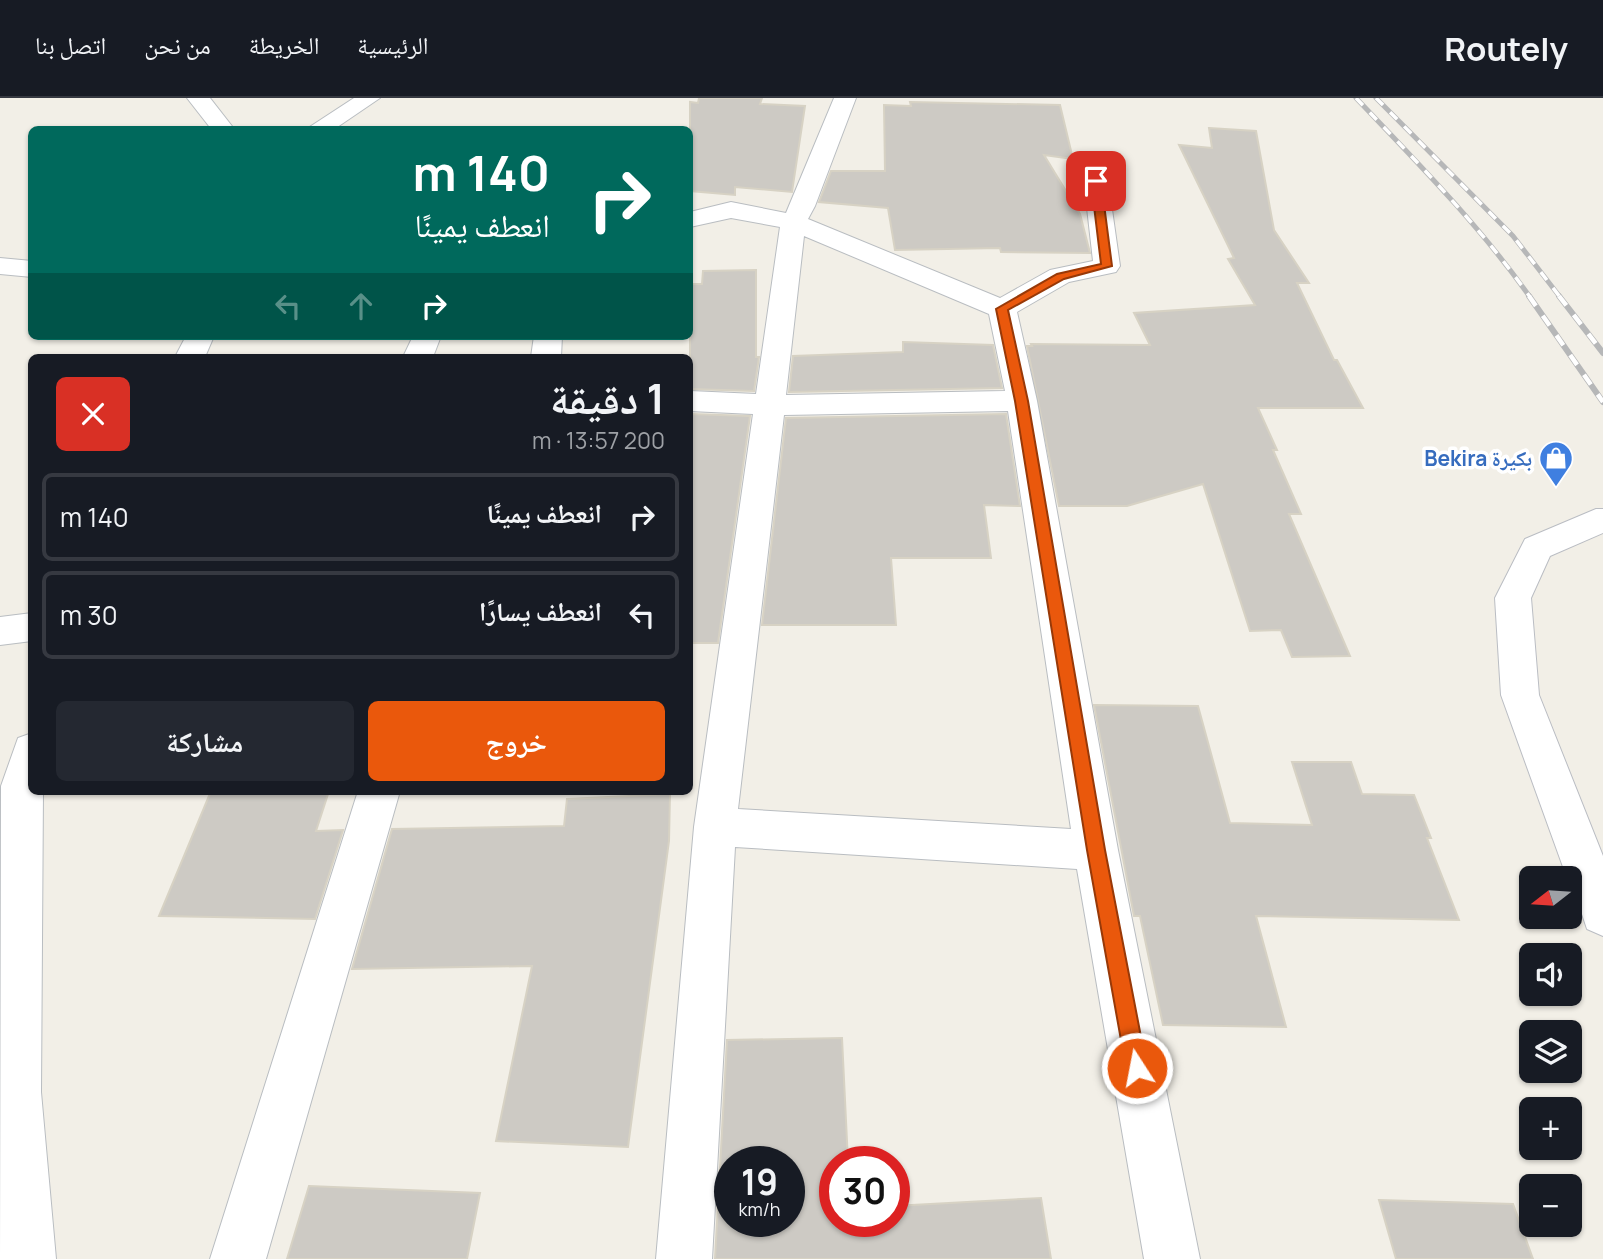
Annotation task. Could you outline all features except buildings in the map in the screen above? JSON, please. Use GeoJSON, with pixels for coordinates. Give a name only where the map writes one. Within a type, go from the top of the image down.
{"type":"FeatureCollection","features":[{"type":"Feature","properties":{"kind":"street"},"geometry":{"type":"LineString","coordinates":[[198,98],[221,126]]}},
{"type":"Feature","properties":{"kind":"street"},"geometry":{"type":"LineString","coordinates":[[323,126],[369,98]]}},
{"type":"Feature","properties":{"kind":"street"},"geometry":{"type":"LineString","coordinates":[[684,1259],[715,827],[793,222],[803,206],[845,98]]}},
{"type":"Feature","properties":{"kind":"street"},"geometry":{"type":"LineString","coordinates":[[1002,309],[1060,276],[1107,266],[1096,181]]}},
{"type":"Feature","properties":{"kind":"street"},"geometry":{"type":"LineString","coordinates":[[693,218],[731,210],[793,222],[1002,309]]}},
{"type":"Feature","properties":{"kind":"street"},"geometry":{"type":"LineString","coordinates":[[0,266],[28,269]]}},
{"type":"Feature","properties":{"kind":"street"},"geometry":{"type":"LineString","coordinates":[[1002,309],[1022,401],[1096,850],[1172,1259]]}},
{"type":"Feature","properties":{"kind":"street"},"geometry":{"type":"LineString","coordinates":[[693,401],[770,405],[1022,401]]}},
{"type":"Feature","properties":{"kind":"street"},"geometry":{"type":"LineString","coordinates":[[1603,521],[1596,521],[1537,548],[1513,598],[1520,695],[1603,914]]}},
{"type":"Feature","properties":{"kind":"street"},"geometry":{"type":"LineString","coordinates":[[0,631],[28,628]]}},
{"type":"Feature","properties":{"kind":"street"},"geometry":{"type":"LineString","coordinates":[[28,764],[22,786],[16,1092],[28,1259]]}},
{"type":"Feature","properties":{"kind":"street"},"geometry":{"type":"LineString","coordinates":[[238,1259],[378,795]]}},
{"type":"Feature","properties":{"kind":"street"},"geometry":{"type":"LineString","coordinates":[[715,827],[1096,850]]}},
{"type":"Feature","properties":{"kind":"railway"},"geometry":{"type":"LineString","coordinates":[[1356,98],[1469,219],[1530,297]]}},
{"type":"Feature","properties":{"kind":"railway"},"geometry":{"type":"LineString","coordinates":[[1376,98],[1513,236],[1560,297]]}},
{"type":"Feature","properties":{"kind":"railway"},"geometry":{"type":"LineString","coordinates":[[1529,296],[1603,402]]}},
{"type":"Feature","properties":{"kind":"railway"},"geometry":{"type":"LineString","coordinates":[[1559,296],[1603,353]]}},
{"type":"Feature","properties":{"kind":"place","name":"Bekira بكيرة"},"geometry":{"type":"Point","coordinates":[1556,488]}},
{"type":"Feature","properties":{"kind":"route"},"geometry":{"type":"LineString","coordinates":[[1096,181],[1107,266],[1060,276],[1002,309],[1022,401],[1096,850],[1137,1068]]}}]}
